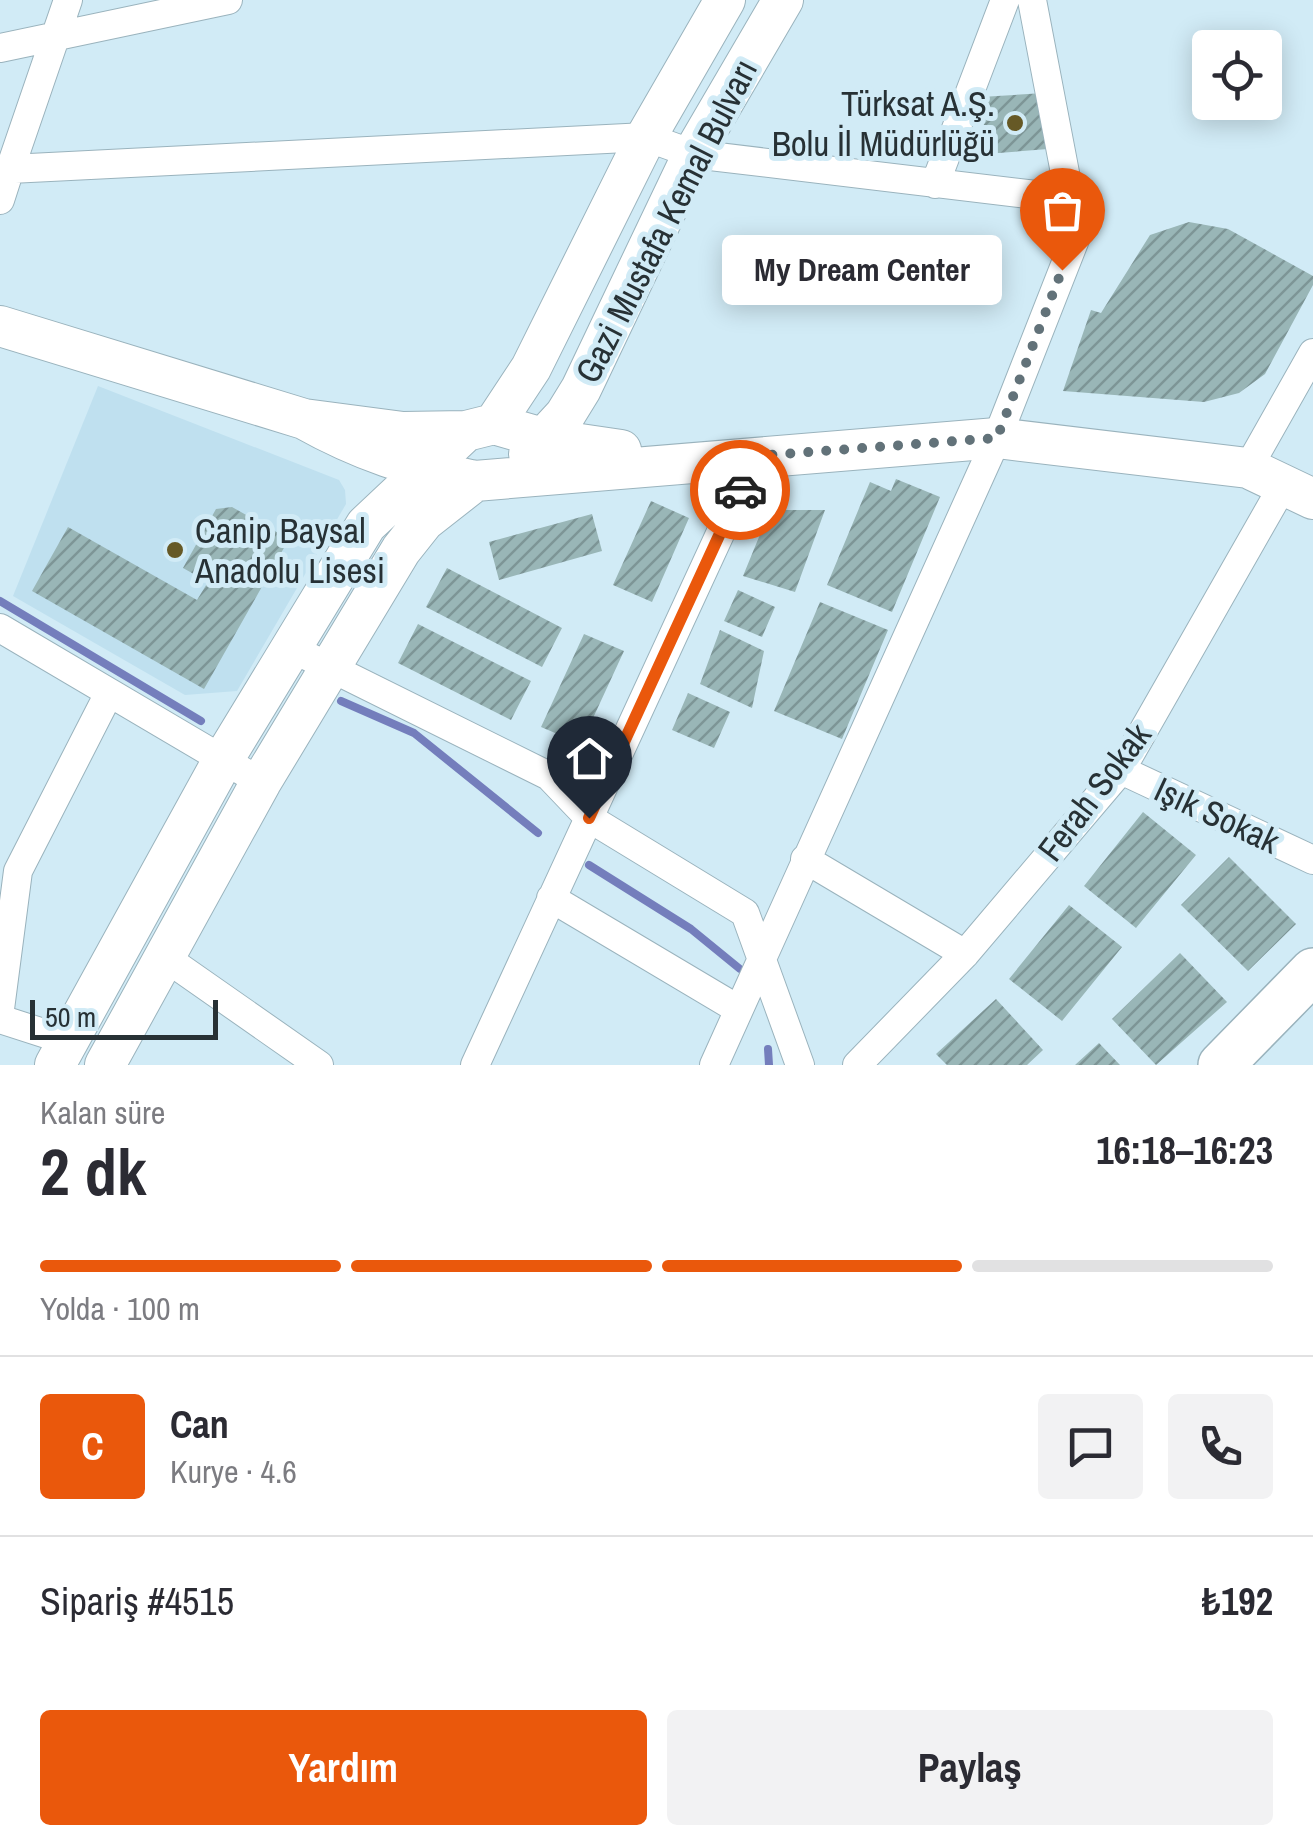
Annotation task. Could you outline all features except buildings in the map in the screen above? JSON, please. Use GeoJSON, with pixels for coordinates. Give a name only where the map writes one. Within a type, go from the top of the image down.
{"type":"FeatureCollection","features":[{"type":"Feature","properties":{"kind":"main road","name":"Gazi Mustafa Kemal Bulvarı"},"geometry":{"type":"LineString","coordinates":[[62,1053],[223,760],[366,525],[421,470],[480,427],[531,368],[646,138],[724,0]]}},
{"type":"Feature","properties":{"kind":"main road","name":"Gazi Mustafa Kemal Bulvarı"},"geometry":{"type":"LineString","coordinates":[[105,1065],[262,782],[401,550],[424,521],[546,440],[581,389],[692,154],[783,0]]}},
{"type":"Feature","properties":{"kind":"main road"},"geometry":{"type":"LineString","coordinates":[[0,326],[304,420],[403,432],[480,427],[636,458]]}},
{"type":"Feature","properties":{"kind":"main road"},"geometry":{"type":"LineString","coordinates":[[581,389],[601,428],[636,458]]}},
{"type":"Feature","properties":{"kind":"main road"},"geometry":{"type":"LineString","coordinates":[[304,420],[352,446],[421,470],[489,479],[636,458],[756,456],[997,438],[1282,484]]}},
{"type":"Feature","properties":{"kind":"main road"},"geometry":{"type":"LineString","coordinates":[[352,446],[372,490],[366,525]]}},
{"type":"Feature","properties":{"kind":"main road"},"geometry":{"type":"LineString","coordinates":[[1221,1065],[1305,995]]}},
{"type":"Feature","properties":{"kind":"street"},"geometry":{"type":"LineString","coordinates":[[0,200],[68,0]]}},
{"type":"Feature","properties":{"kind":"street"},"geometry":{"type":"LineString","coordinates":[[0,48],[228,0]]}},
{"type":"Feature","properties":{"kind":"street"},"geometry":{"type":"LineString","coordinates":[[935,184],[1005,0]]}},
{"type":"Feature","properties":{"kind":"street"},"geometry":{"type":"LineString","coordinates":[[714,1065],[736,1008],[997,438],[1076,237],[1032,0]]}},
{"type":"Feature","properties":{"kind":"street"},"geometry":{"type":"LineString","coordinates":[[10,169],[646,138],[692,154],[1070,199]]}},
{"type":"Feature","properties":{"kind":"street","name":"Ferah Sokak"},"geometry":{"type":"LineString","coordinates":[[857,1065],[965,954],[1120,770],[1282,484],[1313,353]]}},
{"type":"Feature","properties":{"kind":"street"},"geometry":{"type":"LineString","coordinates":[[474,1065],[756,456]]}},
{"type":"Feature","properties":{"kind":"street"},"geometry":{"type":"LineString","coordinates":[[0,628],[108,696],[262,782]]}},
{"type":"Feature","properties":{"kind":"street"},"geometry":{"type":"LineString","coordinates":[[289,647],[548,776],[589,818],[745,914],[763,952],[800,1065]]}},
{"type":"Feature","properties":{"kind":"street"},"geometry":{"type":"LineString","coordinates":[[0,1008],[18,871],[108,696]]}},
{"type":"Feature","properties":{"kind":"street","name":"Işık Sokak"},"geometry":{"type":"LineString","coordinates":[[1120,770],[1313,860]]}},
{"type":"Feature","properties":{"kind":"street"},"geometry":{"type":"LineString","coordinates":[[806,860],[965,954]]}},
{"type":"Feature","properties":{"kind":"street"},"geometry":{"type":"LineString","coordinates":[[552,898],[736,1008]]}},
{"type":"Feature","properties":{"kind":"street"},"geometry":{"type":"LineString","coordinates":[[166,958],[319,1065]]}},
{"type":"Feature","properties":{"kind":"street"},"geometry":{"type":"LineString","coordinates":[[0,1019],[62,1053]]}},
{"type":"Feature","properties":{"kind":"shaded area","name":"Canip Baysal Anadolu Lisesi"},"geometry":{"type":"Polygon","coordinates":[[[98,386],[339,480],[345,490],[346,504],[237,691],[185,695],[13,596],[98,386]]]}},
{"type":"Feature","properties":{"kind":"waterway"},"geometry":{"type":"LineString","coordinates":[[0,601],[201,721]]}},
{"type":"Feature","properties":{"kind":"waterway"},"geometry":{"type":"LineString","coordinates":[[341,701],[414,733],[538,833]]}},
{"type":"Feature","properties":{"kind":"waterway"},"geometry":{"type":"LineString","coordinates":[[589,865],[691,929],[740,969]]}},
{"type":"Feature","properties":{"kind":"waterway"},"geometry":{"type":"LineString","coordinates":[[768,1049],[769,1065]]}},
{"type":"Feature","properties":{"kind":"way so far"},"geometry":{"type":"LineString","coordinates":[[740,490],[756,456],[997,438],[1062,270]]}},
{"type":"Feature","properties":{"kind":"place","name":"Türksat A.Ş. Bolu İl Müdürlüğü"},"geometry":{"type":"Point","coordinates":[1015,123]}},
{"type":"Feature","properties":{"kind":"place","name":"My Dream Center"},"geometry":{"type":"Point","coordinates":[1062,270]}},
{"type":"Feature","properties":{"kind":"place","name":"Canip Baysal Anadolu Lisesi"},"geometry":{"type":"Point","coordinates":[175,550]}},
{"type":"Feature","properties":{"kind":"route"},"geometry":{"type":"LineString","coordinates":[[589,818],[740,490]]}}]}
